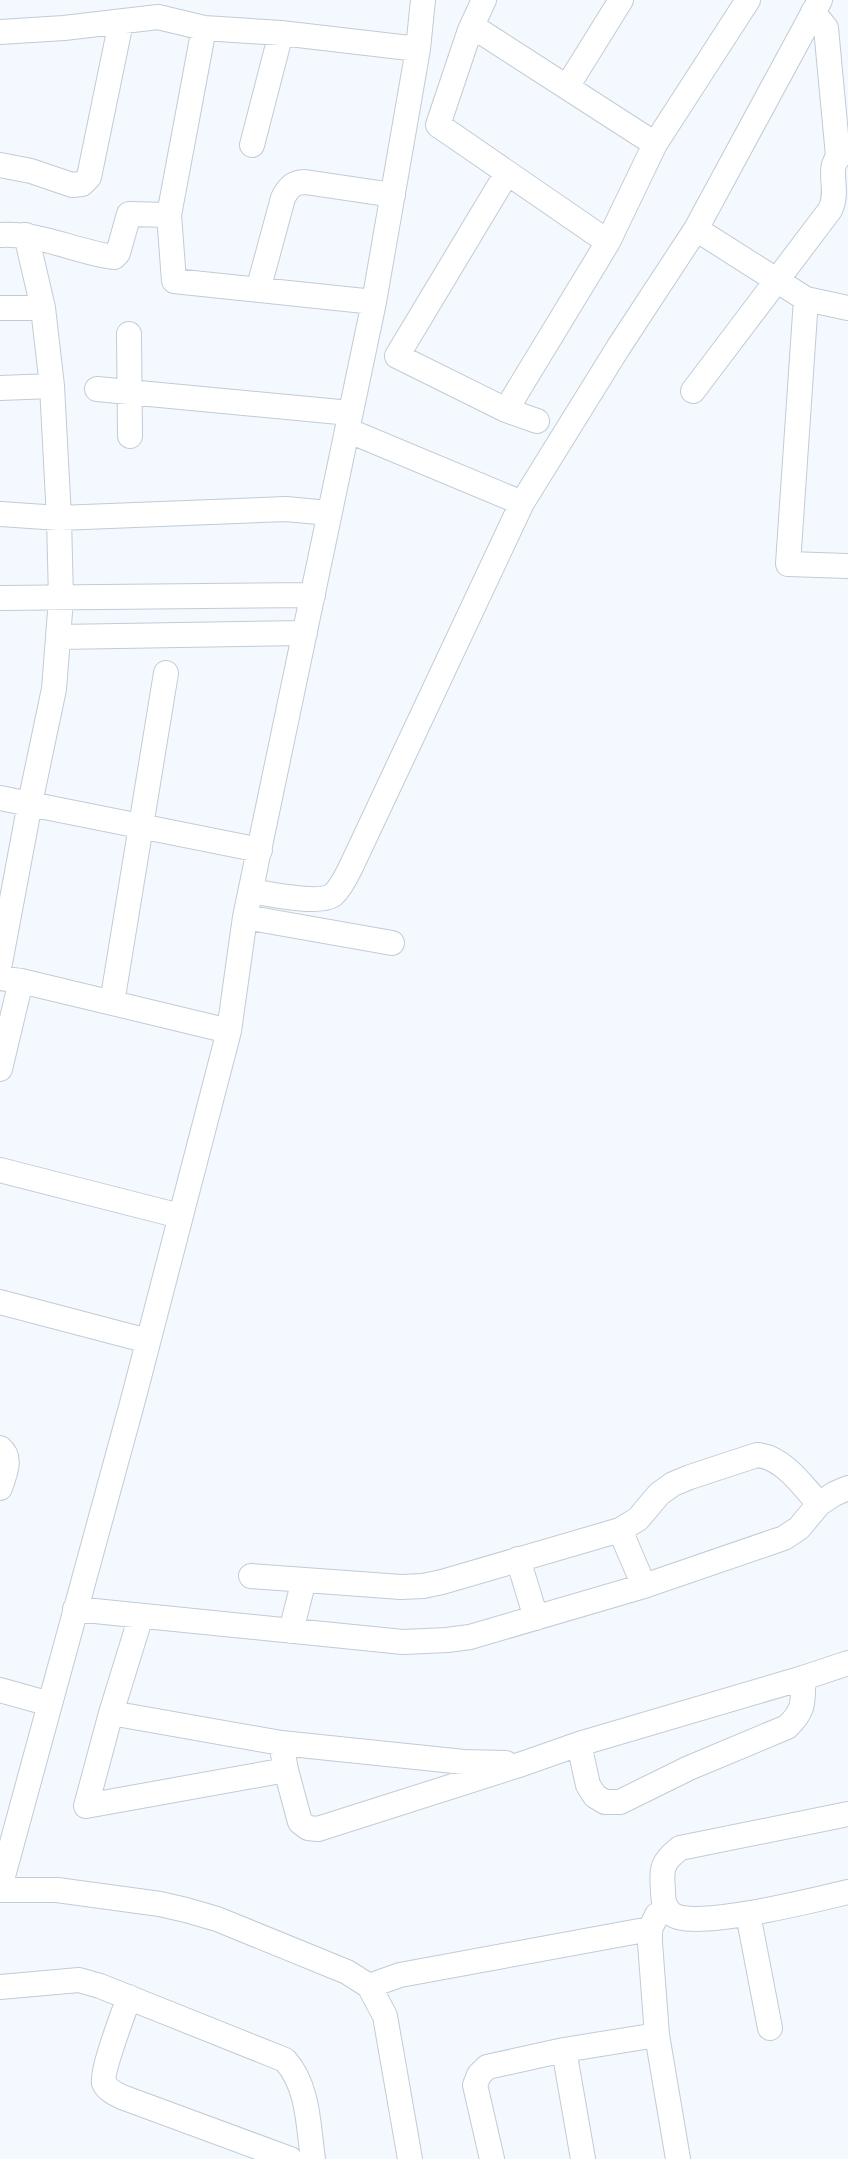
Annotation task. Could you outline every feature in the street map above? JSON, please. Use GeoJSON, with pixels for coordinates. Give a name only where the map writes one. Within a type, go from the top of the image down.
{"type":"FeatureCollection","features":[{"type":"Feature","properties":{"kind":"street"},"geometry":{"type":"LineString","coordinates":[[410,2159],[385,2016],[369,1986],[347,1972],[217,1919],[186,1910],[160,1904],[57,1890],[0,1888],[148,1341],[229,1031],[245,917],[374,302],[418,49],[423,0]]}},
{"type":"Feature","properties":{"kind":"street"},"geometry":{"type":"LineString","coordinates":[[484,0],[472,26],[438,124],[608,242]]}},
{"type":"Feature","properties":{"kind":"street"},"geometry":{"type":"LineString","coordinates":[[567,87],[621,0]]}},
{"type":"Feature","properties":{"kind":"street"},"geometry":{"type":"LineString","coordinates":[[506,410],[608,242],[655,144],[748,0]]}},
{"type":"Feature","properties":{"kind":"street"},"geometry":{"type":"LineString","coordinates":[[693,391],[830,210],[834,201],[833,166],[843,154],[826,28],[816,6]]}},
{"type":"Feature","properties":{"kind":"street"},"geometry":{"type":"LineString","coordinates":[[251,891],[296,898],[325,898],[333,894],[341,885],[522,503],[618,348],[696,229],[816,6]]}},
{"type":"Feature","properties":{"kind":"street"},"geometry":{"type":"LineString","coordinates":[[0,32],[64,28],[158,17],[204,28],[281,32],[418,49]]}},
{"type":"Feature","properties":{"kind":"street"},"geometry":{"type":"LineString","coordinates":[[0,165],[30,171],[72,185],[82,184],[89,177],[120,22]]}},
{"type":"Feature","properties":{"kind":"street"},"geometry":{"type":"LineString","coordinates":[[472,26],[655,144]]}},
{"type":"Feature","properties":{"kind":"street"},"geometry":{"type":"LineString","coordinates":[[204,28],[169,214],[174,281],[374,302]]}},
{"type":"Feature","properties":{"kind":"street"},"geometry":{"type":"LineString","coordinates":[[252,145],[281,32]]}},
{"type":"Feature","properties":{"kind":"street"},"geometry":{"type":"LineString","coordinates":[[506,173],[397,356],[506,410],[537,420]]}},
{"type":"Feature","properties":{"kind":"street"},"geometry":{"type":"LineString","coordinates":[[258,290],[283,198],[290,187],[299,182],[305,182],[393,195]]}},
{"type":"Feature","properties":{"kind":"street"},"geometry":{"type":"LineString","coordinates":[[0,235],[17,234],[77,250],[114,257],[118,253],[129,214],[169,214]]}},
{"type":"Feature","properties":{"kind":"street"},"geometry":{"type":"LineString","coordinates":[[696,229],[806,300],[848,308]]}},
{"type":"Feature","properties":{"kind":"street"},"geometry":{"type":"LineString","coordinates":[[0,963],[54,689],[61,599],[60,518],[52,386],[43,308],[26,236]]}},
{"type":"Feature","properties":{"kind":"street"},"geometry":{"type":"LineString","coordinates":[[806,300],[788,564],[848,566]]}},
{"type":"Feature","properties":{"kind":"street"},"geometry":{"type":"LineString","coordinates":[[0,308],[43,308]]}},
{"type":"Feature","properties":{"kind":"street"},"geometry":{"type":"LineString","coordinates":[[130,334],[130,436]]}},
{"type":"Feature","properties":{"kind":"street"},"geometry":{"type":"LineString","coordinates":[[0,388],[52,386]]}},
{"type":"Feature","properties":{"kind":"street"},"geometry":{"type":"LineString","coordinates":[[97,388],[348,422],[522,503]]}},
{"type":"Feature","properties":{"kind":"street"},"geometry":{"type":"LineString","coordinates":[[0,514],[60,518],[286,509],[329,513]]}},
{"type":"Feature","properties":{"kind":"street"},"geometry":{"type":"LineString","coordinates":[[0,598],[61,599],[312,595]]}},
{"type":"Feature","properties":{"kind":"street"},"geometry":{"type":"LineString","coordinates":[[58,637],[304,633]]}},
{"type":"Feature","properties":{"kind":"street"},"geometry":{"type":"LineString","coordinates":[[112,1003],[166,673]]}},
{"type":"Feature","properties":{"kind":"street"},"geometry":{"type":"LineString","coordinates":[[0,798],[260,850]]}},
{"type":"Feature","properties":{"kind":"street"},"geometry":{"type":"LineString","coordinates":[[245,917],[392,943]]}},
{"type":"Feature","properties":{"kind":"street"},"geometry":{"type":"LineString","coordinates":[[0,1069],[10,980],[229,1031]]}},
{"type":"Feature","properties":{"kind":"street"},"geometry":{"type":"LineString","coordinates":[[0,1170],[180,1216]]}},
{"type":"Feature","properties":{"kind":"street"},"geometry":{"type":"LineString","coordinates":[[0,1302],[148,1341]]}},
{"type":"Feature","properties":{"kind":"street"},"geometry":{"type":"LineString","coordinates":[[0,1448],[5,1454],[7,1461],[0,1488]]}},
{"type":"Feature","properties":{"kind":"street"},"geometry":{"type":"LineString","coordinates":[[251,1576],[423,1586],[620,1530],[638,1519],[659,1494],[673,1484],[690,1476],[757,1455],[768,1456],[778,1463],[819,1504]]}},
{"type":"Feature","properties":{"kind":"street"},"geometry":{"type":"LineString","coordinates":[[75,1609],[403,1642],[425,1642],[470,1637],[644,1586],[784,1538],[799,1528],[819,1504],[834,1494],[848,1488]]}},
{"type":"Feature","properties":{"kind":"street"},"geometry":{"type":"LineString","coordinates":[[620,1530],[644,1586]]}},
{"type":"Feature","properties":{"kind":"street"},"geometry":{"type":"LineString","coordinates":[[518,1559],[536,1618]]}},
{"type":"Feature","properties":{"kind":"street"},"geometry":{"type":"LineString","coordinates":[[291,1631],[304,1580]]}},
{"type":"Feature","properties":{"kind":"street"},"geometry":{"type":"LineString","coordinates":[[141,1616],[111,1713],[86,1806],[286,1770]]}},
{"type":"Feature","properties":{"kind":"street"},"geometry":{"type":"LineString","coordinates":[[281,1743],[300,1822],[308,1828],[318,1829],[579,1744],[848,1663]]}},
{"type":"Feature","properties":{"kind":"street"},"geometry":{"type":"LineString","coordinates":[[579,1744],[588,1785],[595,1796],[605,1802],[620,1802],[689,1768],[787,1727],[797,1717],[803,1707],[803,1678]]}},
{"type":"Feature","properties":{"kind":"street"},"geometry":{"type":"LineString","coordinates":[[0,1690],[50,1704]]}},
{"type":"Feature","properties":{"kind":"street"},"geometry":{"type":"LineString","coordinates":[[111,1713],[281,1743],[464,1762],[522,1764]]}},
{"type":"Feature","properties":{"kind":"street"},"geometry":{"type":"LineString","coordinates":[[848,1814],[680,1848],[667,1858],[661,1872],[664,1905],[672,1915],[684,1920],[748,1914],[848,1892]]}},
{"type":"Feature","properties":{"kind":"street"},"geometry":{"type":"LineString","coordinates":[[664,1905],[650,1929],[650,1943],[657,2035],[678,2159]]}},
{"type":"Feature","properties":{"kind":"street"},"geometry":{"type":"LineString","coordinates":[[748,1914],[770,2028]]}},
{"type":"Feature","properties":{"kind":"street"},"geometry":{"type":"LineString","coordinates":[[369,1986],[400,1975],[650,1929]]}},
{"type":"Feature","properties":{"kind":"street"},"geometry":{"type":"LineString","coordinates":[[0,1987],[79,1980],[129,1997],[285,2060],[294,2071],[303,2088],[313,2159]]}},
{"type":"Feature","properties":{"kind":"street"},"geometry":{"type":"LineString","coordinates":[[129,1997],[105,2070],[104,2083],[110,2091],[240,2151],[290,2159]]}},
{"type":"Feature","properties":{"kind":"street"},"geometry":{"type":"LineString","coordinates":[[492,2159],[476,2085],[479,2075],[487,2067],[564,2050],[657,2035]]}},
{"type":"Feature","properties":{"kind":"street"},"geometry":{"type":"LineString","coordinates":[[564,2050],[583,2159]]}}]}
